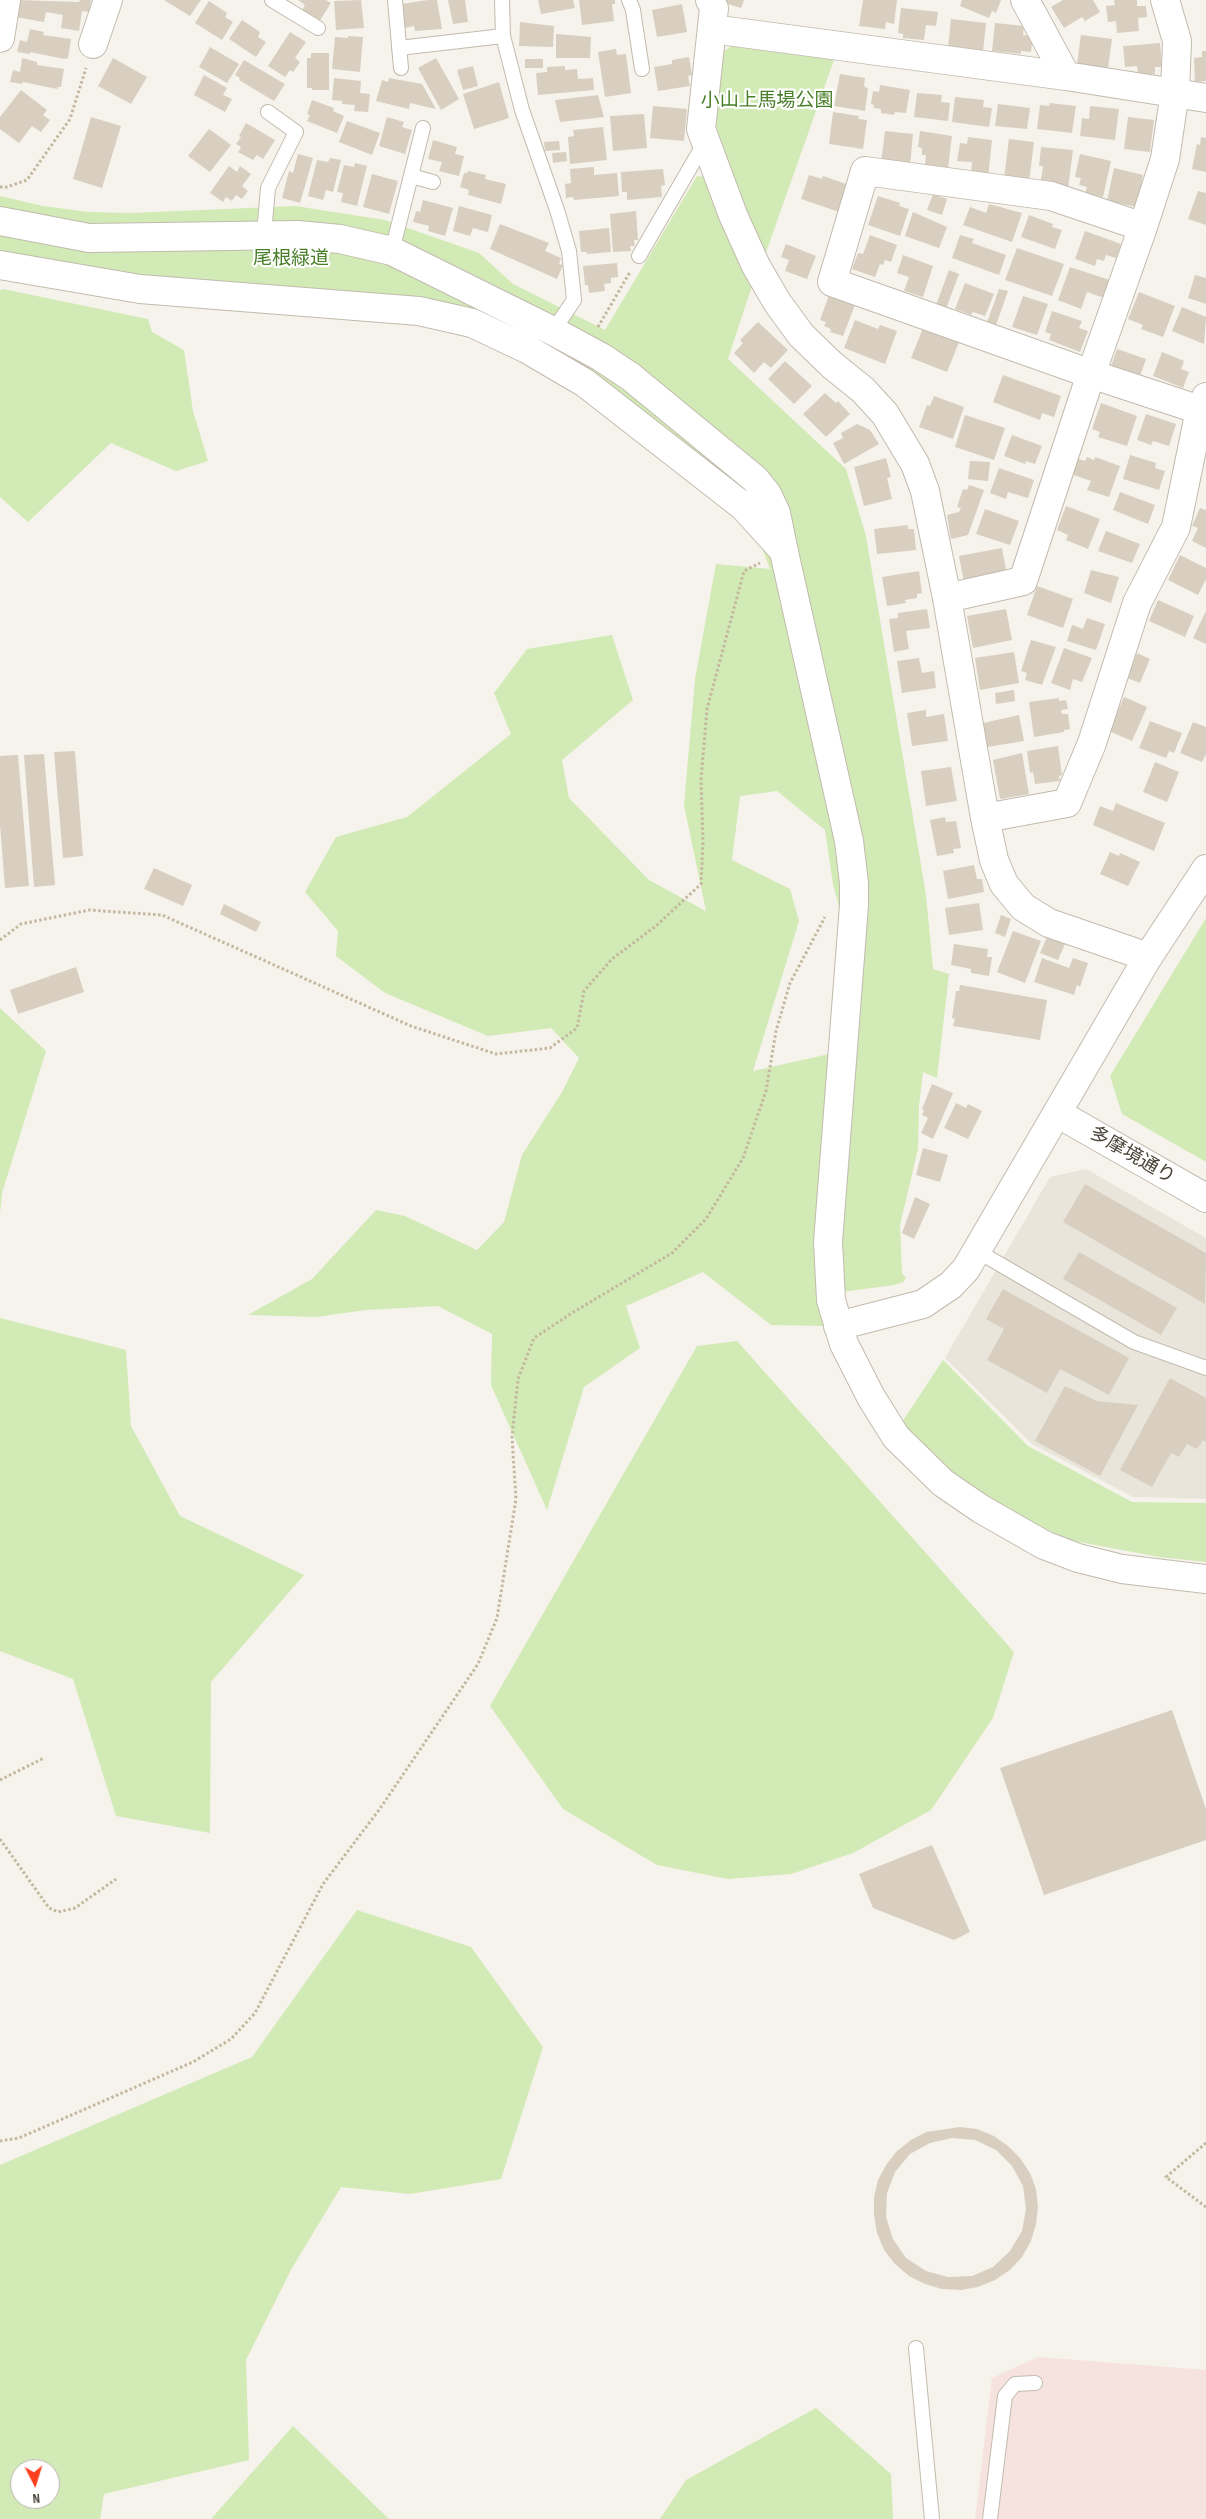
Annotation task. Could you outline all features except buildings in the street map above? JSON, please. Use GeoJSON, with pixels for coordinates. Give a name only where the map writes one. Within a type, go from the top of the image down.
{"type":"FeatureCollection","features":[{"type":"Feature","properties":{"kind":"street"},"geometry":{"type":"LineString","coordinates":[[0,38],[6,0]]}},
{"type":"Feature","properties":{"kind":"street"},"geometry":{"type":"LineString","coordinates":[[93,44],[108,0]]}},
{"type":"Feature","properties":{"kind":"street"},"geometry":{"type":"LineString","coordinates":[[710,0],[714,8],[701,129],[733,215],[756,266],[777,302],[801,335],[832,366],[863,390],[885,414],[902,438],[915,464],[925,491],[947,598],[985,818],[994,860],[1004,884],[1023,907],[1049,923],[1148,958]]}},
{"type":"Feature","properties":{"kind":"street"},"geometry":{"type":"LineString","coordinates":[[1025,0],[1066,76]]}},
{"type":"Feature","properties":{"kind":"street"},"geometry":{"type":"LineString","coordinates":[[947,598],[1023,581],[1165,159],[1175,92],[1177,41],[1166,0]]}},
{"type":"Feature","properties":{"kind":"street"},"geometry":{"type":"LineString","coordinates":[[712,29],[1066,76],[1206,98]]}},
{"type":"Feature","properties":{"kind":"street"},"geometry":{"type":"LineString","coordinates":[[985,818],[1067,803],[1092,744],[1137,603],[1176,527],[1203,403],[1092,374],[832,282],[865,171],[1051,196],[1143,227]]}},
{"type":"Feature","properties":{"kind":"street"},"geometry":{"type":"LineString","coordinates":[[0,221],[89,238],[264,234],[340,239],[392,251],[554,331],[601,357],[688,423],[755,479],[767,494],[776,513],[849,841],[854,905],[828,1234],[828,1273],[831,1300],[851,1361],[886,1423],[908,1451],[942,1483],[1012,1528],[1044,1545],[1078,1558],[1122,1568],[1206,1579]]}},
{"type":"Feature","properties":{"kind":"street"},"geometry":{"type":"LineString","coordinates":[[82,281],[80,260],[89,238]]}},
{"type":"Feature","properties":{"kind":"street"},"geometry":{"type":"LineString","coordinates":[[0,265],[82,281],[140,289],[419,311],[449,316],[493,332],[562,368],[744,507],[784,552]]}},
{"type":"Feature","properties":{"kind":"street"},"geometry":{"type":"LineString","coordinates":[[667,448],[674,432],[688,423]]}},
{"type":"Feature","properties":{"kind":"street"},"geometry":{"type":"LineString","coordinates":[[838,1326],[923,1304],[951,1285],[977,1251],[1148,958],[1206,869]]}},
{"type":"Feature","properties":{"kind":"street","name":"多摩境通り"},"geometry":{"type":"LineString","coordinates":[[1057,1113],[1206,1198]]}},
{"type":"Feature","properties":{"kind":"lane"},"geometry":{"type":"LineString","coordinates":[[272,0],[318,28]]}},
{"type":"Feature","properties":{"kind":"lane"},"geometry":{"type":"LineString","coordinates":[[395,0],[401,68]]}},
{"type":"Feature","properties":{"kind":"lane"},"geometry":{"type":"LineString","coordinates":[[502,0],[503,36],[522,110],[557,210],[569,251],[574,300],[554,331]]}},
{"type":"Feature","properties":{"kind":"lane"},"geometry":{"type":"LineString","coordinates":[[629,0],[633,10],[642,68]]}},
{"type":"Feature","properties":{"kind":"lane"},"geometry":{"type":"LineString","coordinates":[[399,48],[503,36]]}},
{"type":"Feature","properties":{"kind":"lane"},"geometry":{"type":"LineString","coordinates":[[264,234],[268,188],[296,132],[268,112]]}},
{"type":"Feature","properties":{"kind":"lane"},"geometry":{"type":"LineString","coordinates":[[392,251],[423,128]]}},
{"type":"Feature","properties":{"kind":"lane"},"geometry":{"type":"LineString","coordinates":[[639,256],[706,141]]}},
{"type":"Feature","properties":{"kind":"lane"},"geometry":{"type":"LineString","coordinates":[[411,176],[432,182]]}},
{"type":"Feature","properties":{"kind":"lane"},"geometry":{"type":"LineString","coordinates":[[977,1251],[1134,1342],[1206,1368]]}},
{"type":"Feature","properties":{"kind":"lane"},"geometry":{"type":"LineString","coordinates":[[916,2348],[932,2519]]}},
{"type":"Feature","properties":{"kind":"lane"},"geometry":{"type":"LineString","coordinates":[[990,2519],[1005,2396],[1015,2384],[1034,2383]]}},
{"type":"Feature","properties":{"kind":"path"},"geometry":{"type":"LineString","coordinates":[[0,187],[7,187],[27,180],[70,119],[93,44]]}},
{"type":"Feature","properties":{"kind":"path"},"geometry":{"type":"LineString","coordinates":[[596,332],[639,256]]}},
{"type":"Feature","properties":{"kind":"path"},"geometry":{"type":"LineString","coordinates":[[0,940],[21,924],[89,910],[162,915],[411,1026],[496,1054],[550,1048],[577,1028],[584,991],[612,959],[656,926],[701,884],[703,842],[701,780],[707,710],[724,639],[744,571],[784,552]]}},
{"type":"Feature","properties":{"kind":"path"},"geometry":{"type":"LineString","coordinates":[[0,2141],[19,2138],[193,2062],[231,2039],[255,2013],[323,1884],[379,1810],[481,1657],[497,1618],[516,1500],[512,1438],[518,1379],[534,1338],[672,1253],[706,1219],[743,1158],[766,1091],[776,1031],[790,983],[826,915],[839,906],[854,905]]}},
{"type":"Feature","properties":{"kind":"path"},"geometry":{"type":"LineString","coordinates":[[0,1780],[44,1758]]}},
{"type":"Feature","properties":{"kind":"path"},"geometry":{"type":"LineString","coordinates":[[0,1839],[49,1908],[58,1912],[75,1908],[116,1879]]}},
{"type":"Feature","properties":{"kind":"path"},"geometry":{"type":"LineString","coordinates":[[1206,2143],[1166,2177],[1206,2207]]}},
{"type":"Feature","properties":{"kind":"shaded area"},"geometry":{"type":"Polygon","coordinates":[[[1086,1169],[1206,1238],[1206,1499],[1133,1497],[1032,1444],[945,1358],[1050,1177],[1086,1169]]]}},
{"type":"Feature","properties":{"kind":"shaded area"},"geometry":{"type":"Polygon","coordinates":[[[1038,2357],[1206,2370],[1206,2519],[975,2519],[992,2378],[1038,2357]]]}},
{"type":"Feature","properties":{"kind":"green space","name":"小山上馬場公園"},"geometry":{"type":"Polygon","coordinates":[[[731,46],[834,60],[764,258],[725,159],[715,122],[721,54],[731,46]]]}},
{"type":"Feature","properties":{"kind":"green space","name":"尾根緑道"},"geometry":{"type":"Polygon","coordinates":[[[697,176],[706,177],[752,286],[728,359],[846,469],[866,536],[926,895],[933,969],[949,974],[937,1078],[923,1072],[919,1106],[918,1149],[900,1225],[902,1273],[906,1278],[903,1282],[894,1285],[842,1292],[840,1273],[844,927],[833,884],[825,830],[777,791],[740,796],[732,860],[790,889],[799,921],[753,1071],[829,1054],[815,1239],[815,1274],[819,1308],[824,1326],[771,1325],[703,1272],[626,1306],[640,1348],[584,1387],[547,1510],[491,1385],[492,1334],[438,1306],[366,1310],[316,1317],[248,1315],[312,1279],[376,1210],[405,1216],[477,1250],[504,1222],[522,1155],[562,1092],[579,1058],[551,1028],[488,1036],[385,993],[336,956],[338,931],[305,892],[336,837],[407,817],[511,734],[494,693],[527,649],[612,635],[633,700],[562,760],[569,798],[649,880],[706,911],[684,805],[695,679],[716,564],[770,569],[762,548],[739,517],[616,416],[470,331],[0,276],[0,196],[43,206],[88,212],[132,213],[295,206],[385,220],[479,253],[513,284],[605,330],[697,176]]]}},
{"type":"Feature","properties":{"kind":"green space"},"geometry":{"type":"Polygon","coordinates":[[[3,289],[148,319],[152,332],[184,350],[193,411],[208,461],[176,471],[111,443],[28,522],[0,497],[0,290],[3,289]]]}},
{"type":"Feature","properties":{"kind":"green space"},"geometry":{"type":"Polygon","coordinates":[[[1206,918],[1206,1162],[1122,1114],[1110,1076],[1206,918]]]}},
{"type":"Feature","properties":{"kind":"green space"},"geometry":{"type":"Polygon","coordinates":[[[0,1008],[46,1051],[2,1193],[0,1214],[0,1008]]]}},
{"type":"Feature","properties":{"kind":"green space"},"geometry":{"type":"Polygon","coordinates":[[[0,1318],[126,1350],[131,1426],[180,1516],[304,1575],[211,1682],[210,1833],[116,1816],[73,1679],[0,1651],[0,1318]]]}},
{"type":"Feature","properties":{"kind":"green space"},"geometry":{"type":"Polygon","coordinates":[[[737,1341],[1014,1652],[993,1718],[931,1810],[853,1853],[791,1874],[728,1879],[657,1865],[563,1809],[490,1706],[697,1346],[737,1341]]]}},
{"type":"Feature","properties":{"kind":"green space"},"geometry":{"type":"Polygon","coordinates":[[[943,1360],[1028,1446],[1132,1502],[1206,1503],[1206,1562],[1159,1557],[1069,1540],[988,1500],[928,1451],[902,1422],[943,1360]]]}},
{"type":"Feature","properties":{"kind":"green space"},"geometry":{"type":"Polygon","coordinates":[[[357,1910],[471,1947],[543,2047],[501,2179],[410,2194],[341,2187],[292,2268],[246,2360],[249,2460],[104,2494],[100,2519],[0,2519],[0,2165],[252,2057],[357,1910]]]}},
{"type":"Feature","properties":{"kind":"green space"},"geometry":{"type":"Polygon","coordinates":[[[816,2408],[891,2474],[893,2519],[660,2519],[686,2480],[816,2408]]]}},
{"type":"Feature","properties":{"kind":"green space"},"geometry":{"type":"Polygon","coordinates":[[[293,2426],[389,2519],[211,2519],[293,2426]]]}}]}
